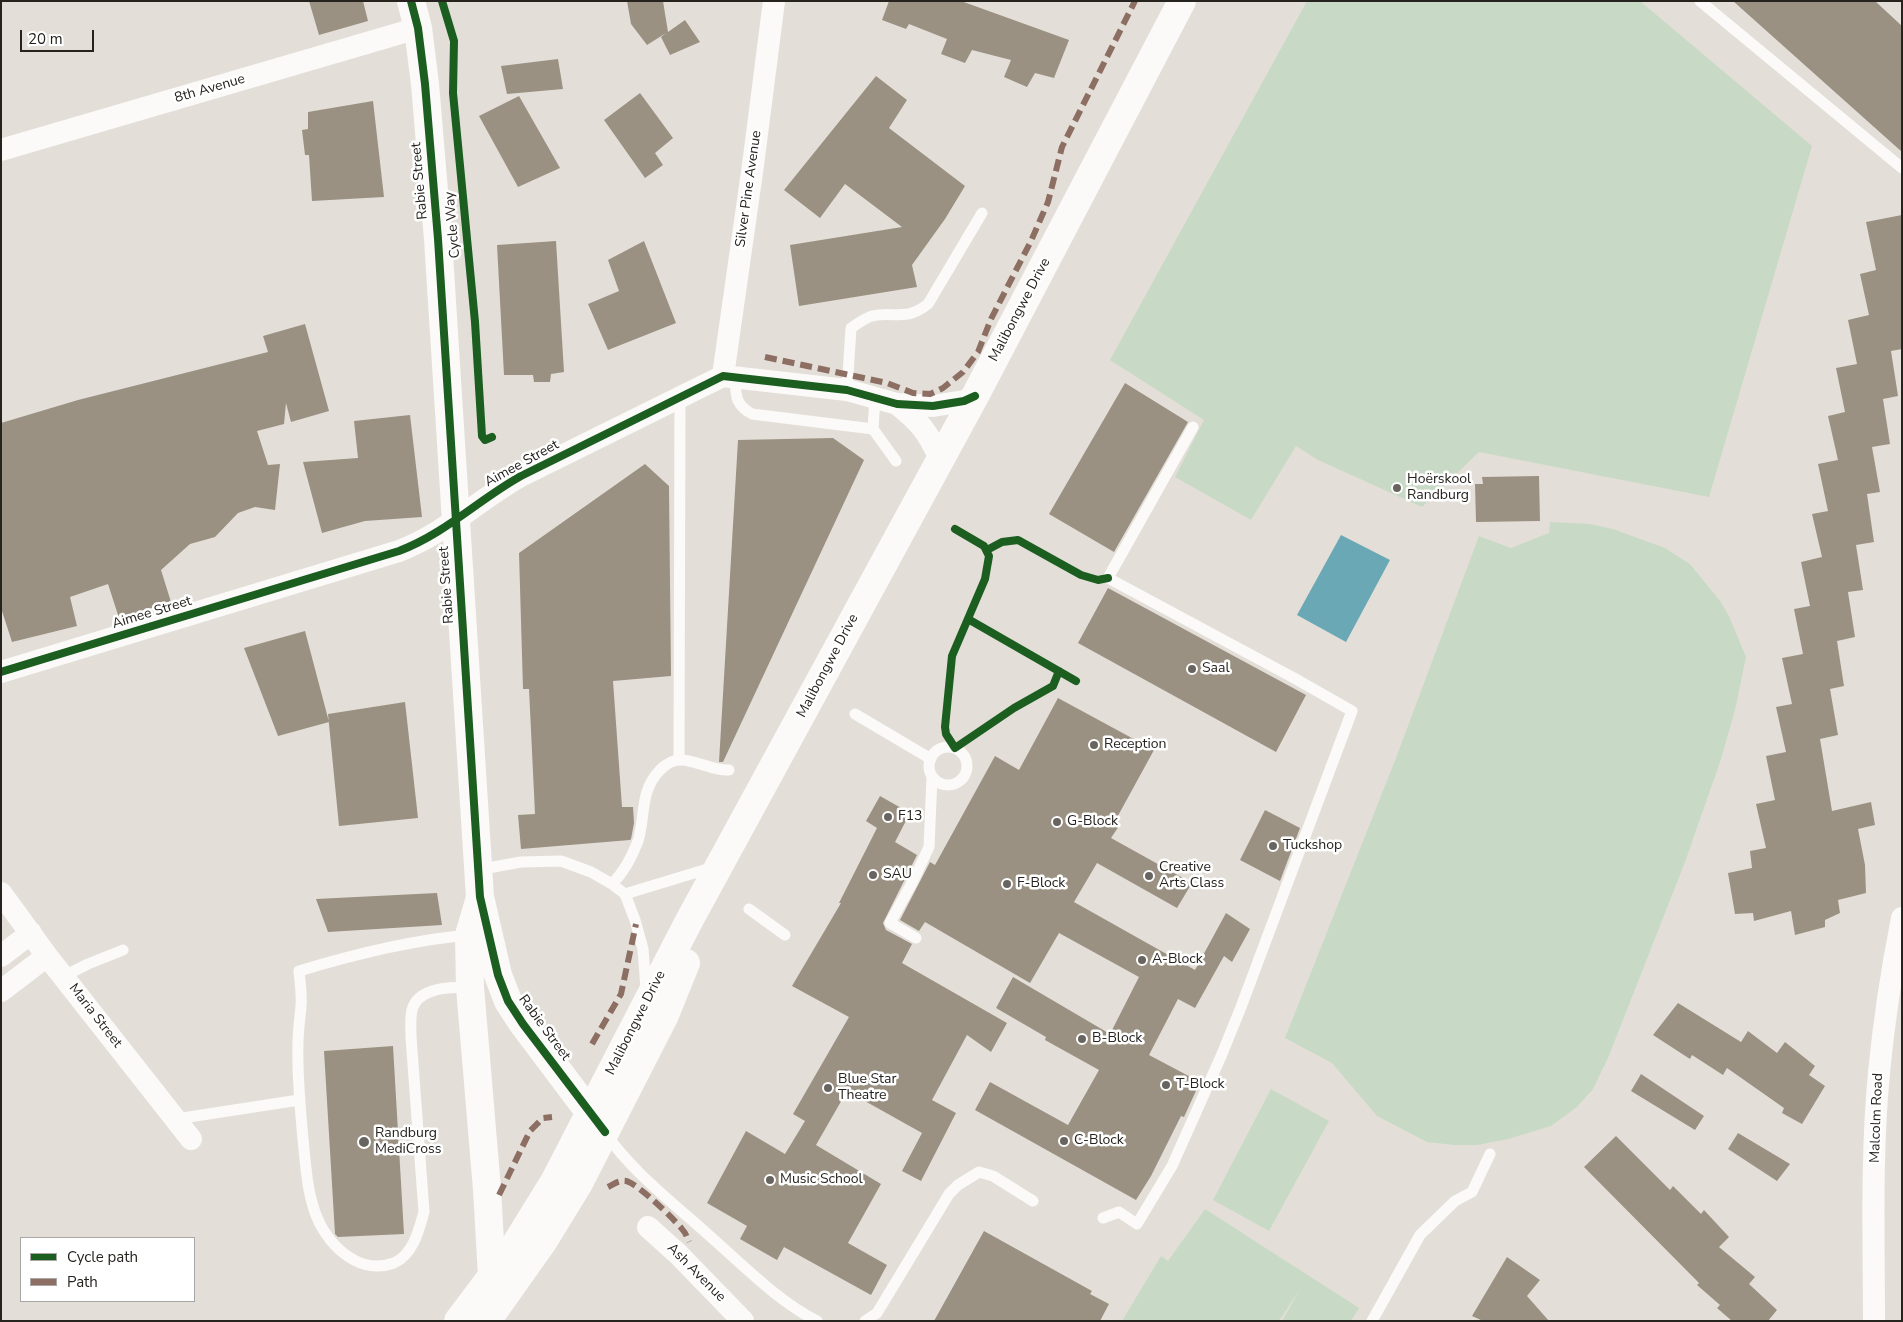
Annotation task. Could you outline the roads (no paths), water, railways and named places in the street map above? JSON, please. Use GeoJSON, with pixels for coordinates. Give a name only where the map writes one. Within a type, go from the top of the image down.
{"type":"FeatureCollection","features":[{"type":"Feature","properties":{"kind":"main road","name":"Rabie Street"},"geometry":{"type":"LineString","coordinates":[[411,1],[418,28],[425,84],[438,239],[480,897],[498,975],[508,1001],[522,1024],[598,1122]]}},
{"type":"Feature","properties":{"kind":"main road","name":"Malibongwe Drive"},"geometry":{"type":"LineString","coordinates":[[487,1321],[551,1229],[578,1185],[598,1122],[647,1004],[975,396],[1182,1]]}},
{"type":"Feature","properties":{"kind":"main road","name":"Malibongwe Drive"},"geometry":{"type":"LineString","coordinates":[[458,1321],[532,1221],[559,1173],[598,1122],[665,1016],[681,973],[745,847],[1200,1]]}},
{"type":"Feature","properties":{"kind":"main road"},"geometry":{"type":"LineString","coordinates":[[480,897],[469,935],[470,986],[487,1188],[492,1277]]}},
{"type":"Feature","properties":{"kind":"street","name":"Silver Pine Avenue"},"geometry":{"type":"LineString","coordinates":[[729,376],[774,1]]}},
{"type":"Feature","properties":{"kind":"street","name":"8th Avenue"},"geometry":{"type":"LineString","coordinates":[[1,150],[418,28]]}},
{"type":"Feature","properties":{"kind":"street"},"geometry":{"type":"LineString","coordinates":[[729,376],[847,390],[898,404],[933,406],[964,401],[975,396]]}},
{"type":"Feature","properties":{"kind":"street","name":"Aimee Street"},"geometry":{"type":"LineString","coordinates":[[1,672],[399,551],[436,534],[503,486],[680,395],[729,376]]}},
{"type":"Feature","properties":{"kind":"street"},"geometry":{"type":"LineString","coordinates":[[898,404],[925,430],[940,459]]}},
{"type":"Feature","properties":{"kind":"street","name":"Maria Street"},"geometry":{"type":"LineString","coordinates":[[1,893],[47,956],[191,1139]]}},
{"type":"Feature","properties":{"kind":"street","name":"Malcolm Road"},"geometry":{"type":"LineString","coordinates":[[1874,1321],[1875,1141],[1878,1074],[1888,994],[1902,918]]}},
{"type":"Feature","properties":{"kind":"street"},"geometry":{"type":"LineString","coordinates":[[1,956],[30,933]]}},
{"type":"Feature","properties":{"kind":"street"},"geometry":{"type":"LineString","coordinates":[[1,991],[47,956]]}},
{"type":"Feature","properties":{"kind":"street","name":"Ash Avenue"},"geometry":{"type":"LineString","coordinates":[[648,1227],[678,1254],[743,1321]]}},
{"type":"Feature","properties":{"kind":"lane"},"geometry":{"type":"LineString","coordinates":[[1700,1],[1902,168]]}},
{"type":"Feature","properties":{"kind":"lane"},"geometry":{"type":"LineString","coordinates":[[847,390],[851,328],[871,316],[900,316],[918,311],[928,304],[982,213]]}},
{"type":"Feature","properties":{"kind":"lane"},"geometry":{"type":"LineString","coordinates":[[729,376],[740,406],[752,414],[873,429]]}},
{"type":"Feature","properties":{"kind":"lane"},"geometry":{"type":"LineString","coordinates":[[679,760],[680,395]]}},
{"type":"Feature","properties":{"kind":"lane"},"geometry":{"type":"LineString","coordinates":[[875,397],[873,429],[896,461]]}},
{"type":"Feature","properties":{"kind":"lane"},"geometry":{"type":"LineString","coordinates":[[1102,1218],[1119,1212],[1137,1224],[1172,1166],[1199,1109],[1241,1007],[1352,711],[1108,578],[1193,427]]}},
{"type":"Feature","properties":{"kind":"lane"},"geometry":{"type":"LineString","coordinates":[[855,714],[930,759]]}},
{"type":"Feature","properties":{"kind":"lane"},"geometry":{"type":"LineString","coordinates":[[916,938],[890,923],[913,881],[929,846],[932,776],[930,759],[939,749],[951,747],[962,753],[967,765],[964,777],[954,784],[942,784],[932,776]]}},
{"type":"Feature","properties":{"kind":"lane"},"geometry":{"type":"LineString","coordinates":[[612,884],[620,876],[631,858],[638,840],[646,790],[655,775],[666,764],[679,760],[717,770],[729,770]]}},
{"type":"Feature","properties":{"kind":"lane"},"geometry":{"type":"LineString","coordinates":[[477,870],[521,862],[561,861],[591,872],[625,894],[643,949],[647,1004]]}},
{"type":"Feature","properties":{"kind":"lane"},"geometry":{"type":"LineString","coordinates":[[625,894],[721,865]]}},
{"type":"Feature","properties":{"kind":"lane"},"geometry":{"type":"LineString","coordinates":[[749,909],[785,935]]}},
{"type":"Feature","properties":{"kind":"lane"},"geometry":{"type":"LineString","coordinates":[[469,935],[391,947],[346,957],[299,971],[301,1004],[298,1043],[299,1100],[307,1178],[312,1204],[320,1224],[332,1243],[346,1255],[361,1263],[382,1267],[397,1261],[409,1249],[419,1233],[424,1212],[411,1037],[412,1008],[418,999],[430,992],[446,988],[470,986]]}},
{"type":"Feature","properties":{"kind":"lane"},"geometry":{"type":"LineString","coordinates":[[64,976],[123,950]]}},
{"type":"Feature","properties":{"kind":"lane"},"geometry":{"type":"LineString","coordinates":[[176,1120],[299,1100]]}},
{"type":"Feature","properties":{"kind":"lane"},"geometry":{"type":"LineString","coordinates":[[598,1122],[629,1162],[748,1270],[804,1314],[817,1321]]}},
{"type":"Feature","properties":{"kind":"lane"},"geometry":{"type":"LineString","coordinates":[[1372,1321],[1420,1235],[1456,1201],[1472,1192],[1490,1154]]}},
{"type":"Feature","properties":{"kind":"lane"},"geometry":{"type":"LineString","coordinates":[[865,1321],[877,1314],[949,1194],[958,1185],[979,1172],[993,1176],[1033,1201]]}},
{"type":"Feature","properties":{"kind":"water"},"geometry":{"type":"Polygon","coordinates":[[[1341,535],[1390,560],[1346,642],[1297,615],[1341,535]]]}},
{"type":"Feature","properties":{"kind":"place","name":"Hoërskool Randburg"},"geometry":{"type":"Point","coordinates":[1397,488]}},
{"type":"Feature","properties":{"kind":"place","name":"Saal"},"geometry":{"type":"Point","coordinates":[1192,669]}},
{"type":"Feature","properties":{"kind":"place","name":"Reception"},"geometry":{"type":"Point","coordinates":[1094,745]}},
{"type":"Feature","properties":{"kind":"place","name":"F13"},"geometry":{"type":"Point","coordinates":[888,817]}},
{"type":"Feature","properties":{"kind":"place","name":"G-Block"},"geometry":{"type":"Point","coordinates":[1057,822]}},
{"type":"Feature","properties":{"kind":"place","name":"Tuckshop"},"geometry":{"type":"Point","coordinates":[1273,846]}},
{"type":"Feature","properties":{"kind":"place","name":"SAU"},"geometry":{"type":"Point","coordinates":[873,875]}},
{"type":"Feature","properties":{"kind":"place","name":"Creative Arts Class"},"geometry":{"type":"Point","coordinates":[1149,876]}},
{"type":"Feature","properties":{"kind":"place","name":"F-Block"},"geometry":{"type":"Point","coordinates":[1007,884]}},
{"type":"Feature","properties":{"kind":"place","name":"A-Block"},"geometry":{"type":"Point","coordinates":[1142,960]}},
{"type":"Feature","properties":{"kind":"place","name":"B-Block"},"geometry":{"type":"Point","coordinates":[1082,1039]}},
{"type":"Feature","properties":{"kind":"place","name":"T-Block"},"geometry":{"type":"Point","coordinates":[1166,1085]}},
{"type":"Feature","properties":{"kind":"place","name":"Blue Star Theatre"},"geometry":{"type":"Point","coordinates":[828,1088]}},
{"type":"Feature","properties":{"kind":"place","name":"C-Block"},"geometry":{"type":"Point","coordinates":[1064,1141]}},
{"type":"Feature","properties":{"kind":"place","name":"Randburg MediCross"},"geometry":{"type":"Point","coordinates":[364,1142]}},
{"type":"Feature","properties":{"kind":"place","name":"Music School"},"geometry":{"type":"Point","coordinates":[770,1180]}}]}
